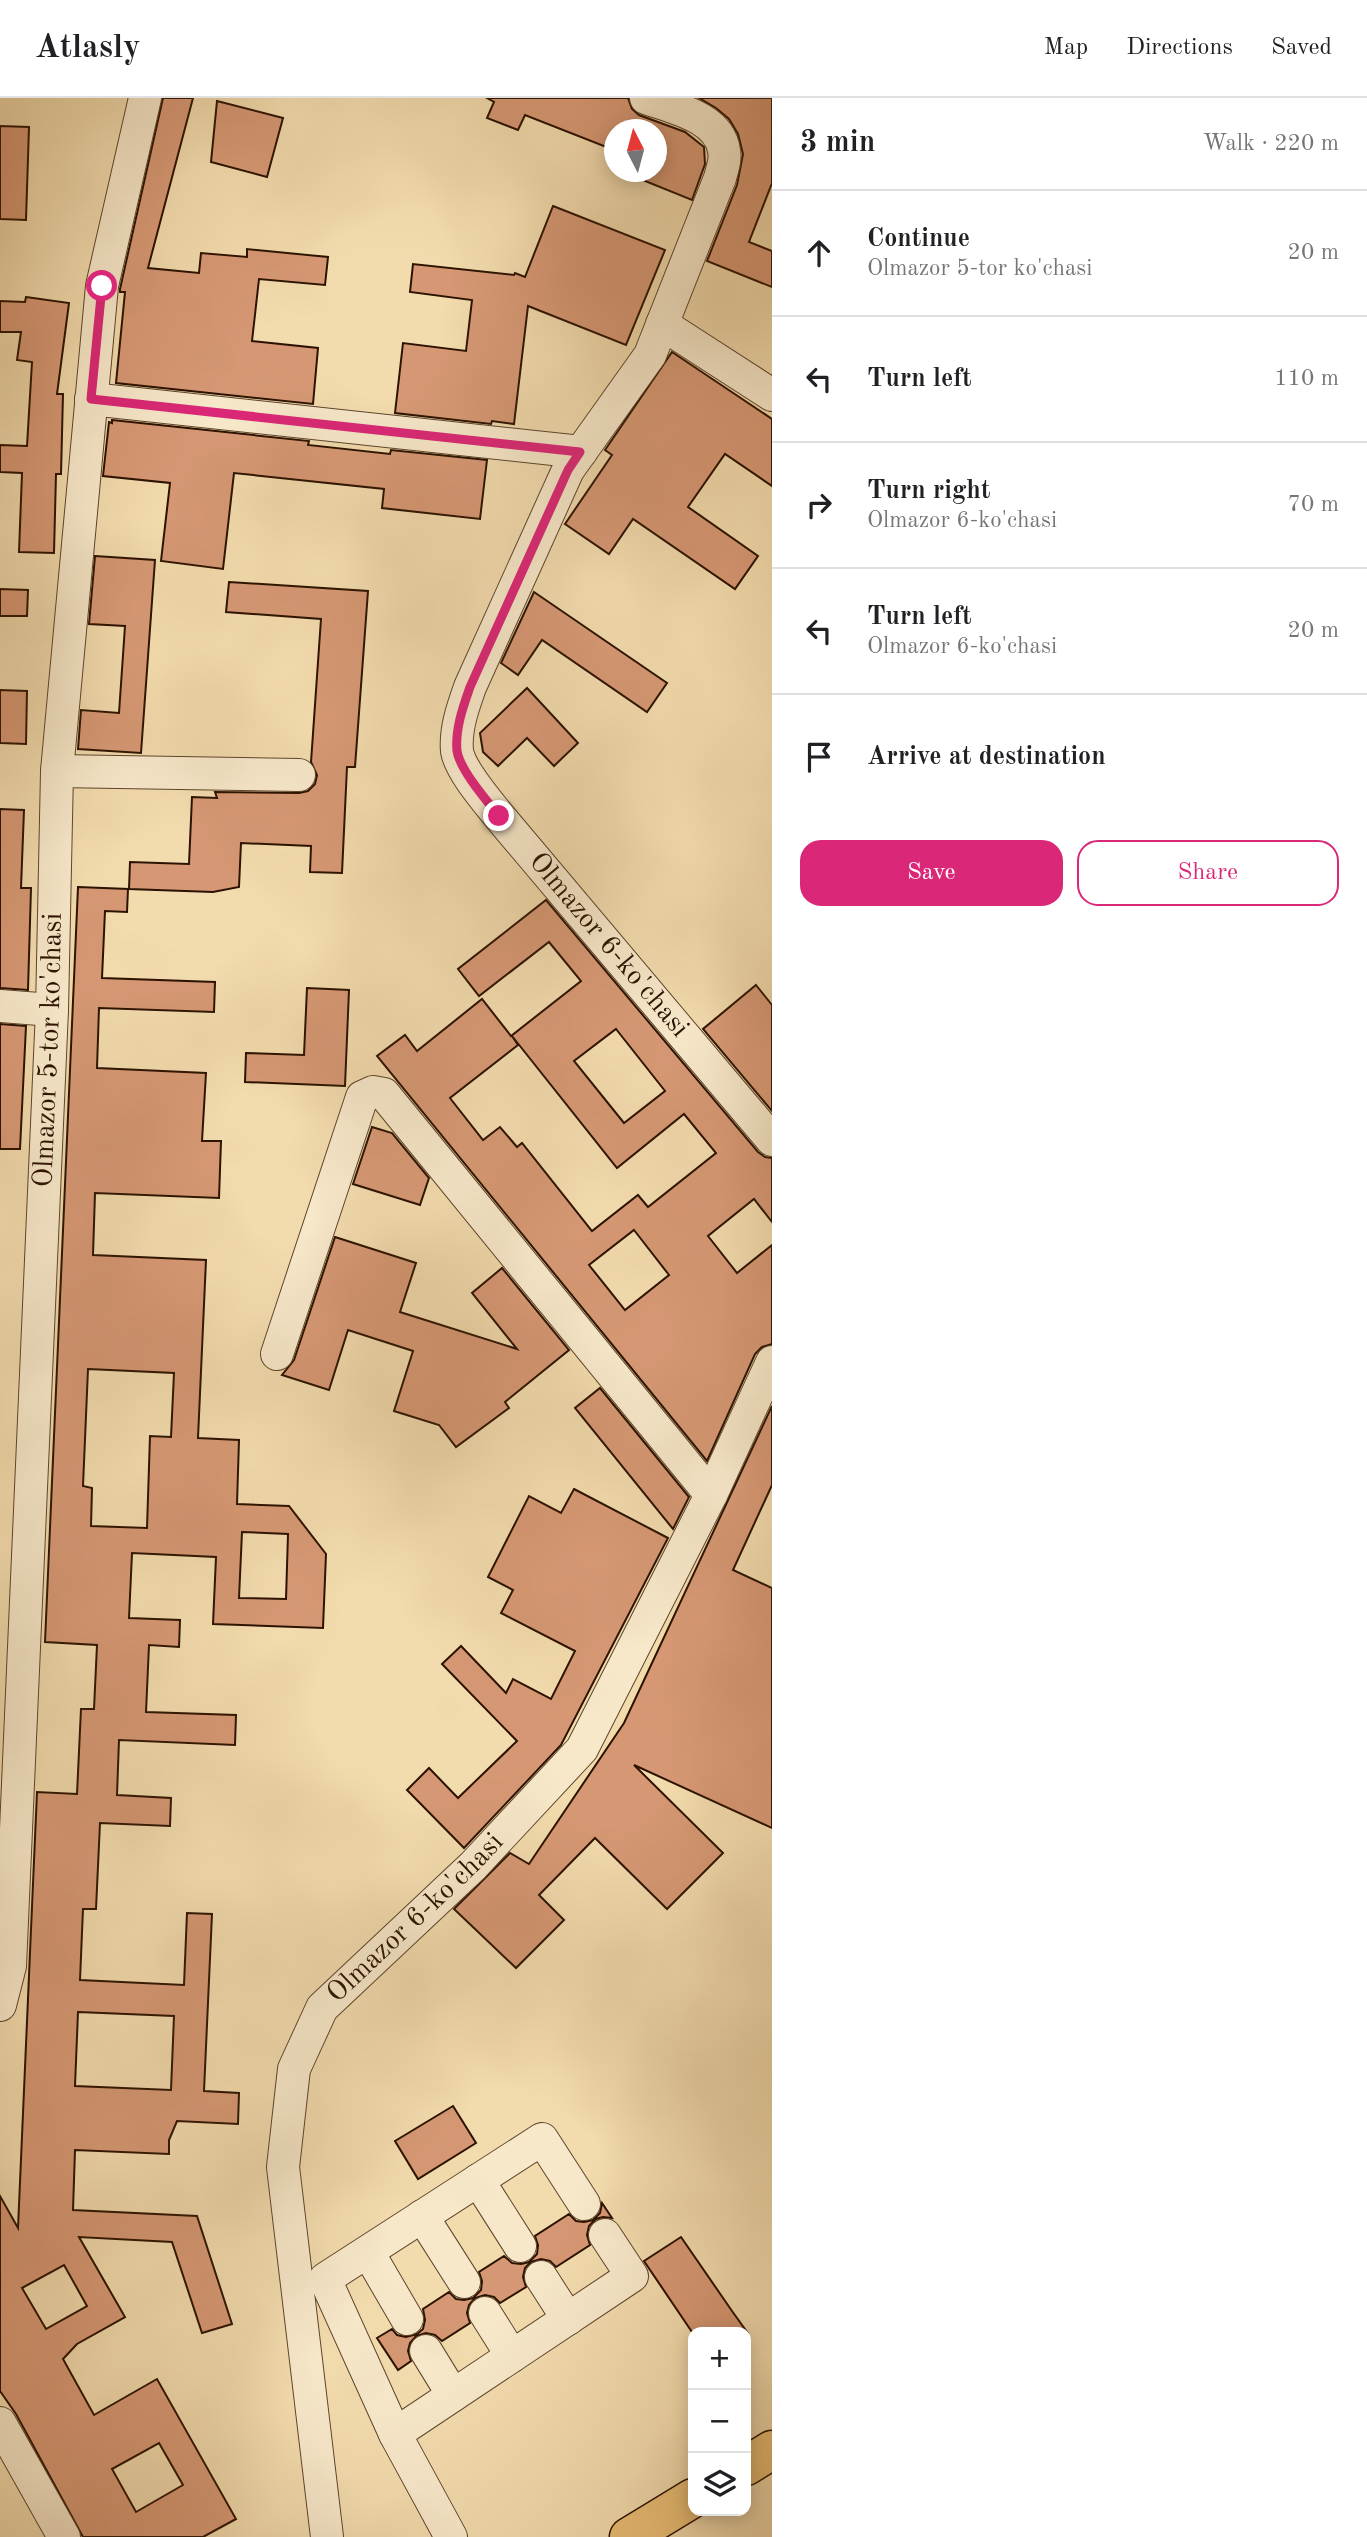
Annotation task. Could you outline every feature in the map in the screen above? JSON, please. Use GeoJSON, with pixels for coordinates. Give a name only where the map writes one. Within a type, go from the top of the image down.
{"type":"FeatureCollection","features":[{"type":"Feature","properties":{"kind":"main road"},"geometry":{"type":"LineString","coordinates":[[751,2463],[772,2450]]}},
{"type":"Feature","properties":{"kind":"main road"},"geometry":{"type":"LineString","coordinates":[[629,2537],[688,2501]]}},
{"type":"Feature","properties":{"kind":"street","name":"Olmazor 5-tor ko'chasi"},"geometry":{"type":"LineString","coordinates":[[0,2005],[10,1966],[52,1010],[57,771],[102,286],[145,98]]}},
{"type":"Feature","properties":{"kind":"street","name":"Olmazor 6-ko'chasi"},"geometry":{"type":"LineString","coordinates":[[646,98],[697,117],[718,131],[725,151],[720,178],[650,355],[568,470],[470,687],[459,723],[457,753],[474,784],[499,816],[772,1140]]}},
{"type":"Feature","properties":{"kind":"street"},"geometry":{"type":"LineString","coordinates":[[662,324],[772,395]]}},
{"type":"Feature","properties":{"kind":"street"},"geometry":{"type":"LineString","coordinates":[[91,399],[580,452]]}},
{"type":"Feature","properties":{"kind":"street"},"geometry":{"type":"LineString","coordinates":[[57,771],[299,775]]}},
{"type":"Feature","properties":{"kind":"street"},"geometry":{"type":"LineString","coordinates":[[0,1006],[52,1010]]}},
{"type":"Feature","properties":{"kind":"street"},"geometry":{"type":"LineString","coordinates":[[277,1354],[362,1097],[373,1092],[384,1094],[711,1495]]}},
{"type":"Feature","properties":{"kind":"street","name":"Olmazor 6-ko'chasi"},"geometry":{"type":"LineString","coordinates":[[327,2537],[283,2167],[294,2069],[322,2008],[473,1866],[582,1749],[711,1495],[772,1362]]}},
{"type":"Feature","properties":{"kind":"street"},"geometry":{"type":"LineString","coordinates":[[451,2537],[395,2434],[325,2279],[542,2139],[584,2204]]}},
{"type":"Feature","properties":{"kind":"street"},"geometry":{"type":"LineString","coordinates":[[478,2180],[520,2246]]}},
{"type":"Feature","properties":{"kind":"street"},"geometry":{"type":"LineString","coordinates":[[422,2216],[464,2282]]}},
{"type":"Feature","properties":{"kind":"street"},"geometry":{"type":"LineString","coordinates":[[395,2434],[632,2276],[605,2235]]}},
{"type":"Feature","properties":{"kind":"street"},"geometry":{"type":"LineString","coordinates":[[368,2252],[407,2319]]}},
{"type":"Feature","properties":{"kind":"street"},"geometry":{"type":"LineString","coordinates":[[541,2277],[568,2319]]}},
{"type":"Feature","properties":{"kind":"street"},"geometry":{"type":"LineString","coordinates":[[485,2313],[512,2356]]}},
{"type":"Feature","properties":{"kind":"street"},"geometry":{"type":"LineString","coordinates":[[426,2351],[453,2395]]}},
{"type":"Feature","properties":{"kind":"street"},"geometry":{"type":"LineString","coordinates":[[0,2423],[64,2537]]}},
{"type":"Feature","properties":{"kind":"building"},"geometry":{"type":"Polygon","coordinates":[[[163,98],[193,98],[148,268],[199,273],[201,253],[247,257],[247,249],[328,257],[325,285],[259,279],[252,341],[318,348],[313,404],[116,383],[125,292],[120,292],[120,289],[163,98]]]}},
{"type":"Feature","properties":{"kind":"building"},"geometry":{"type":"Polygon","coordinates":[[[487,98],[628,98],[632,109],[650,119],[604,119],[604,146],[525,115],[518,130],[487,118],[494,102],[487,98]]]}},
{"type":"Feature","properties":{"kind":"building"},"geometry":{"type":"Polygon","coordinates":[[[699,98],[772,98],[772,183],[749,242],[772,251],[772,287],[707,261],[737,185],[743,154],[738,134],[729,119],[699,98]]]}},
{"type":"Feature","properties":{"kind":"building"},"geometry":{"type":"Polygon","coordinates":[[[217,101],[283,118],[267,177],[211,162],[217,101]]]}},
{"type":"Feature","properties":{"kind":"building"},"geometry":{"type":"Polygon","coordinates":[[[667,125],[685,132],[704,147],[705,164],[692,200],[647,182],[667,182],[667,125]]]}},
{"type":"Feature","properties":{"kind":"building"},"geometry":{"type":"Polygon","coordinates":[[[0,126],[29,127],[26,220],[0,219],[0,126]]]}},
{"type":"Feature","properties":{"kind":"building"},"geometry":{"type":"Polygon","coordinates":[[[553,206],[665,250],[626,345],[528,306],[514,424],[492,421],[491,424],[395,413],[403,343],[466,351],[472,300],[410,292],[413,264],[515,273],[525,277],[553,206]]]}},
{"type":"Feature","properties":{"kind":"building"},"geometry":{"type":"Polygon","coordinates":[[[26,297],[69,303],[57,394],[63,394],[61,474],[56,474],[54,553],[19,552],[22,473],[0,472],[0,445],[27,446],[32,362],[17,360],[21,332],[0,332],[0,301],[25,302],[26,297]]]}},
{"type":"Feature","properties":{"kind":"building"},"geometry":{"type":"Polygon","coordinates":[[[672,352],[772,419],[772,486],[725,454],[688,507],[758,556],[735,589],[633,519],[609,554],[565,524],[612,455],[605,450],[672,352]]]}},
{"type":"Feature","properties":{"kind":"building"},"geometry":{"type":"Polygon","coordinates":[[[112,420],[309,441],[308,445],[390,454],[391,450],[487,460],[480,519],[382,508],[384,489],[234,473],[223,569],[161,561],[170,483],[103,476],[109,422],[112,423],[112,420]]]}},
{"type":"Feature","properties":{"kind":"building"},"geometry":{"type":"Polygon","coordinates":[[[95,556],[155,560],[141,753],[78,749],[81,710],[119,713],[125,626],[89,624],[95,556]]]}},
{"type":"Feature","properties":{"kind":"building"},"geometry":{"type":"Polygon","coordinates":[[[229,582],[368,591],[355,767],[347,767],[342,873],[310,872],[311,846],[241,843],[239,887],[213,892],[129,889],[130,862],[189,864],[192,797],[217,798],[215,792],[299,793],[308,791],[315,784],[317,775],[311,762],[321,619],[226,612],[229,582]]]}},
{"type":"Feature","properties":{"kind":"building"},"geometry":{"type":"Polygon","coordinates":[[[0,589],[28,590],[27,616],[0,616],[0,589]]]}},
{"type":"Feature","properties":{"kind":"building"},"geometry":{"type":"Polygon","coordinates":[[[534,592],[667,683],[647,712],[542,640],[518,675],[501,663],[534,592]]]}},
{"type":"Feature","properties":{"kind":"building"},"geometry":{"type":"Polygon","coordinates":[[[527,688],[578,743],[554,766],[527,738],[498,766],[483,752],[480,733],[527,688]]]}},
{"type":"Feature","properties":{"kind":"building"},"geometry":{"type":"Polygon","coordinates":[[[0,690],[27,691],[26,744],[0,743],[0,690]]]}},
{"type":"Feature","properties":{"kind":"building"},"geometry":{"type":"Polygon","coordinates":[[[0,809],[24,810],[21,888],[31,888],[28,990],[0,988],[0,809]]]}},
{"type":"Feature","properties":{"kind":"building"},"geometry":{"type":"Polygon","coordinates":[[[78,887],[128,889],[127,912],[105,911],[102,978],[215,982],[214,1012],[99,1008],[97,1068],[206,1073],[202,1141],[221,1141],[219,1198],[95,1193],[93,1255],[206,1260],[198,1438],[239,1440],[237,1504],[289,1506],[326,1554],[323,1628],[213,1624],[216,1557],[132,1553],[129,1618],[180,1620],[179,1647],[149,1645],[146,1712],[236,1715],[235,1745],[119,1740],[117,1795],[171,1798],[170,1826],[100,1823],[96,1909],[83,1909],[80,1980],[184,1985],[187,1913],[212,1914],[204,2091],[239,2093],[238,2124],[177,2121],[169,2140],[169,2154],[75,2150],[73,2210],[197,2216],[232,2324],[202,2333],[172,2242],[79,2237],[125,2317],[77,2344],[63,2359],[94,2415],[157,2379],[236,2519],[203,2537],[83,2537],[16,2414],[0,2391],[0,2196],[18,2228],[37,1792],[77,1794],[81,1709],[94,1709],[97,1645],[45,1642],[78,887]],[[88,1369],[83,1486],[92,1488],[91,1526],[147,1528],[150,1436],[171,1437],[174,1373],[88,1369]],[[242,1532],[239,1598],[286,1599],[288,1534],[242,1532]],[[78,2012],[75,2086],[171,2090],[174,2016],[78,2012]],[[64,2265],[22,2288],[46,2329],[87,2306],[64,2265]],[[159,2443],[112,2469],[136,2512],[183,2485],[159,2443]]]}},
{"type":"Feature","properties":{"kind":"building"},"geometry":{"type":"Polygon","coordinates":[[[546,900],[758,1152],[772,1158],[772,1222],[754,1199],[708,1236],[737,1273],[772,1245],[772,1344],[762,1347],[755,1354],[707,1461],[377,1056],[405,1035],[417,1051],[482,999],[511,1036],[581,981],[549,942],[479,996],[458,969],[546,900]],[[616,1029],[574,1061],[624,1123],[665,1091],[616,1029]],[[512,1036],[518,1045],[450,1098],[483,1140],[500,1127],[517,1147],[522,1143],[592,1231],[638,1195],[648,1207],[716,1153],[684,1114],[617,1168],[512,1036]],[[634,1230],[589,1265],[625,1310],[669,1275],[634,1230]]]}},
{"type":"Feature","properties":{"kind":"building"},"geometry":{"type":"Polygon","coordinates":[[[756,985],[772,1005],[772,1111],[703,1029],[756,985]]]}},
{"type":"Feature","properties":{"kind":"building"},"geometry":{"type":"Polygon","coordinates":[[[307,988],[349,990],[345,1086],[245,1082],[246,1053],[304,1055],[307,988]]]}},
{"type":"Feature","properties":{"kind":"building"},"geometry":{"type":"Polygon","coordinates":[[[0,1024],[26,1026],[20,1149],[0,1149],[0,1024]]]}},
{"type":"Feature","properties":{"kind":"building"},"geometry":{"type":"Polygon","coordinates":[[[372,1127],[392,1133],[429,1178],[420,1205],[353,1184],[372,1127]]]}},
{"type":"Feature","properties":{"kind":"building"},"geometry":{"type":"Polygon","coordinates":[[[335,1237],[416,1263],[400,1312],[517,1349],[472,1293],[502,1268],[569,1350],[505,1402],[509,1408],[456,1447],[439,1425],[394,1411],[413,1351],[348,1330],[329,1390],[282,1375],[294,1360],[335,1237]]]}},
{"type":"Feature","properties":{"kind":"building"},"geometry":{"type":"Polygon","coordinates":[[[600,1388],[689,1497],[673,1529],[575,1408],[600,1388]]]}},
{"type":"Feature","properties":{"kind":"building"},"geometry":{"type":"Polygon","coordinates":[[[772,1406],[772,1485],[733,1570],[772,1588],[772,1828],[634,1765],[723,1853],[667,1909],[595,1838],[539,1895],[564,1920],[516,1968],[454,1909],[510,1853],[529,1864],[624,1723],[772,1406]]]}},
{"type":"Feature","properties":{"kind":"building"},"geometry":{"type":"Polygon","coordinates":[[[574,1489],[668,1538],[561,1745],[464,1848],[407,1790],[429,1768],[458,1798],[517,1741],[442,1664],[461,1646],[506,1693],[513,1679],[551,1699],[575,1651],[501,1613],[513,1590],[488,1577],[529,1496],[561,1513],[574,1489]]]}},
{"type":"Feature","properties":{"kind":"building"},"geometry":{"type":"Polygon","coordinates":[[[453,2106],[476,2143],[418,2179],[395,2141],[453,2106]]]}},
{"type":"Feature","properties":{"kind":"building"},"geometry":{"type":"Polygon","coordinates":[[[602,2203],[612,2218],[596,2219],[589,2226],[587,2235],[590,2245],[556,2267],[550,2261],[541,2259],[531,2262],[525,2268],[523,2277],[526,2287],[500,2303],[494,2297],[485,2295],[475,2298],[467,2313],[470,2323],[442,2341],[435,2335],[426,2333],[416,2336],[408,2351],[411,2361],[398,2370],[377,2338],[392,2329],[397,2335],[406,2337],[417,2334],[423,2329],[423,2309],[449,2292],[456,2299],[473,2298],[481,2290],[479,2272],[504,2256],[512,2263],[529,2262],[537,2254],[535,2236],[569,2214],[576,2221],[593,2220],[600,2213],[602,2203]]]}},
{"type":"Feature","properties":{"kind":"building"},"geometry":{"type":"Polygon","coordinates":[[[681,2237],[744,2327],[689,2327],[644,2261],[681,2237]]]}},
{"type":"Feature","properties":{"kind":"route"},"geometry":{"type":"LineString","coordinates":[[102,286],[91,399],[580,452],[568,470],[470,687],[459,723],[457,753],[474,784],[499,816]]}}]}
